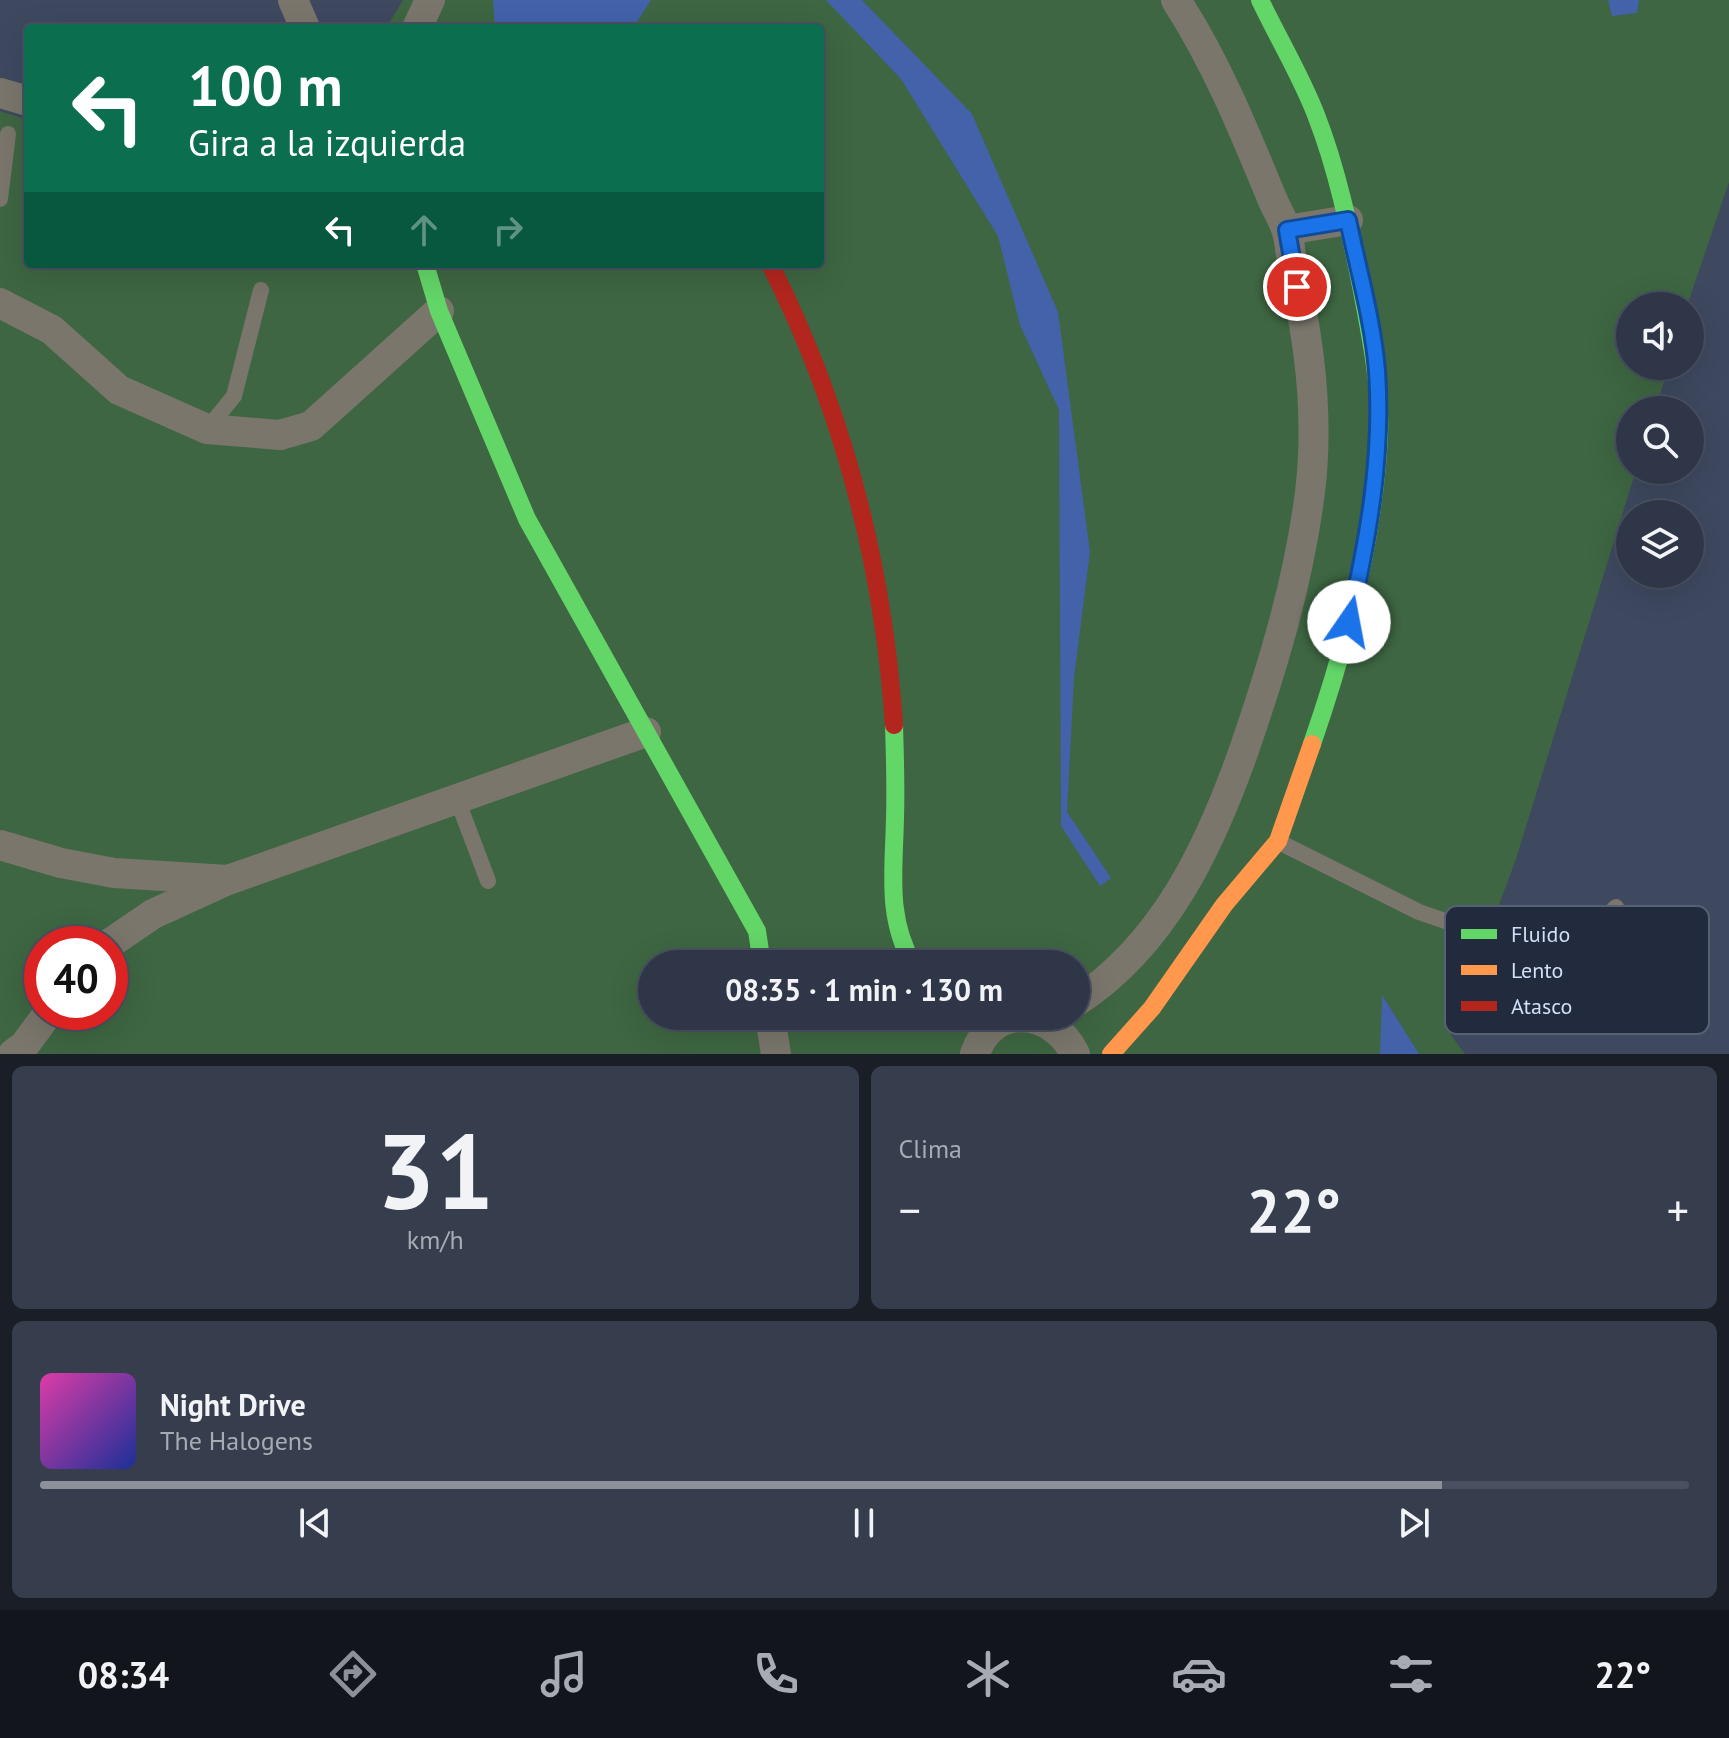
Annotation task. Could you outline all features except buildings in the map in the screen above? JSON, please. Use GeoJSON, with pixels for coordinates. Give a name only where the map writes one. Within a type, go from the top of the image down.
{"type":"FeatureCollection","features":[{"type":"Feature","properties":{"kind":"street"},"geometry":{"type":"LineString","coordinates":[[293,0],[303,24]]}},
{"type":"Feature","properties":{"kind":"street"},"geometry":{"type":"LineString","coordinates":[[419,24],[430,0]]}},
{"type":"Feature","properties":{"kind":"street"},"geometry":{"type":"LineString","coordinates":[[1090,992],[1129,957],[1176,901],[1218,818],[1275,657],[1289,603],[1310,492],[1314,430],[1302,307],[1287,230],[1215,68],[1176,0]]}},
{"type":"Feature","properties":{"kind":"street"},"geometry":{"type":"LineString","coordinates":[[1111,1054],[1152,1008],[1224,905],[1278,841],[1334,681],[1352,610],[1373,500],[1379,434],[1377,369],[1348,220],[1316,115],[1260,0]]}},
{"type":"Feature","properties":{"kind":"street"},"geometry":{"type":"LineString","coordinates":[[0,93],[24,100]]}},
{"type":"Feature","properties":{"kind":"street"},"geometry":{"type":"LineString","coordinates":[[1287,230],[1348,220]]}},
{"type":"Feature","properties":{"kind":"street"},"geometry":{"type":"LineString","coordinates":[[426,268],[439,311],[527,519],[757,931],[760,950]]}},
{"type":"Feature","properties":{"kind":"street"},"geometry":{"type":"LineString","coordinates":[[772,268],[829,403],[861,509],[874,569],[891,691],[895,753],[891,897],[900,938],[906,950]]}},
{"type":"Feature","properties":{"kind":"street"},"geometry":{"type":"LineString","coordinates":[[0,303],[52,330],[119,390],[207,429],[280,435],[311,426],[439,311]]}},
{"type":"Feature","properties":{"kind":"street"},"geometry":{"type":"LineString","coordinates":[[128,931],[153,914],[228,880],[646,732]]}},
{"type":"Feature","properties":{"kind":"street"},"geometry":{"type":"LineString","coordinates":[[0,845],[61,863],[114,873],[228,880]]}},
{"type":"Feature","properties":{"kind":"street"},"geometry":{"type":"LineString","coordinates":[[13,1054],[24,1046],[36,1030]]}},
{"type":"Feature","properties":{"kind":"street"},"geometry":{"type":"LineString","coordinates":[[772,1030],[776,1054]]}},
{"type":"Feature","properties":{"kind":"street"},"geometry":{"type":"LineString","coordinates":[[975,1054],[984,1037],[994,1030]]}},
{"type":"Feature","properties":{"kind":"street"},"geometry":{"type":"LineString","coordinates":[[1057,1030],[1069,1041],[1075,1054]]}},
{"type":"Feature","properties":{"kind":"lane"},"geometry":{"type":"LineString","coordinates":[[0,199],[8,134]]}},
{"type":"Feature","properties":{"kind":"lane"},"geometry":{"type":"LineString","coordinates":[[207,429],[234,396],[261,290]]}},
{"type":"Feature","properties":{"kind":"lane"},"geometry":{"type":"LineString","coordinates":[[457,799],[488,881]]}},
{"type":"Feature","properties":{"kind":"lane"},"geometry":{"type":"LineString","coordinates":[[1278,841],[1419,912],[1445,921]]}},
{"type":"Feature","properties":{"kind":"green space"},"geometry":{"type":"Polygon","coordinates":[[[403,0],[1729,0],[1729,182],[1692,292],[1616,292],[1616,380],[1665,380],[1659,396],[1616,396],[1616,484],[1632,484],[1627,500],[1616,500],[1616,535],[1499,906],[1445,906],[1445,1034],[1451,1034],[1465,1054],[0,1054],[0,111],[24,119],[24,268],[824,268],[824,24],[388,24],[403,0]]]}},
{"type":"Feature","properties":{"kind":"water"},"geometry":{"type":"Polygon","coordinates":[[[493,0],[651,0],[636,24],[495,24],[493,0]]]}},
{"type":"Feature","properties":{"kind":"water"},"geometry":{"type":"Polygon","coordinates":[[[826,0],[862,0],[972,114],[1058,312],[1090,552],[1074,678],[1067,812],[1111,878],[1100,886],[1061,826],[1059,410],[1020,325],[998,236],[901,79],[826,0]]]}},
{"type":"Feature","properties":{"kind":"water"},"geometry":{"type":"Polygon","coordinates":[[[1608,0],[1639,0],[1637,13],[1612,16],[1608,0]]]}},
{"type":"Feature","properties":{"kind":"water"},"geometry":{"type":"Polygon","coordinates":[[[1382,995],[1419,1054],[1380,1054],[1382,995]]]}},
{"type":"Feature","properties":{"kind":"traffic: fast"},"geometry":{"type":"LineString","coordinates":[[1260,0],[1310,100],[1331,158],[1362,291],[1378,399],[1376,475],[1365,554],[1347,631],[1312,744]]}},
{"type":"Feature","properties":{"kind":"traffic: fast"},"geometry":{"type":"LineString","coordinates":[[426,268],[439,311],[527,519],[757,931],[760,950]]}},
{"type":"Feature","properties":{"kind":"traffic: fast"},"geometry":{"type":"LineString","coordinates":[[894,725],[893,875],[895,911],[906,950]]}},
{"type":"Feature","properties":{"kind":"traffic: slow"},"geometry":{"type":"LineString","coordinates":[[1111,1054],[1152,1008],[1224,905],[1278,841],[1312,744]]}},
{"type":"Feature","properties":{"kind":"traffic: jam"},"geometry":{"type":"LineString","coordinates":[[772,268],[819,374],[855,488],[880,605],[894,725]]}},
{"type":"Feature","properties":{"kind":"route"},"geometry":{"type":"LineString","coordinates":[[1297,287],[1287,230],[1348,220],[1377,369],[1379,434],[1373,500],[1349,622]]}}]}
